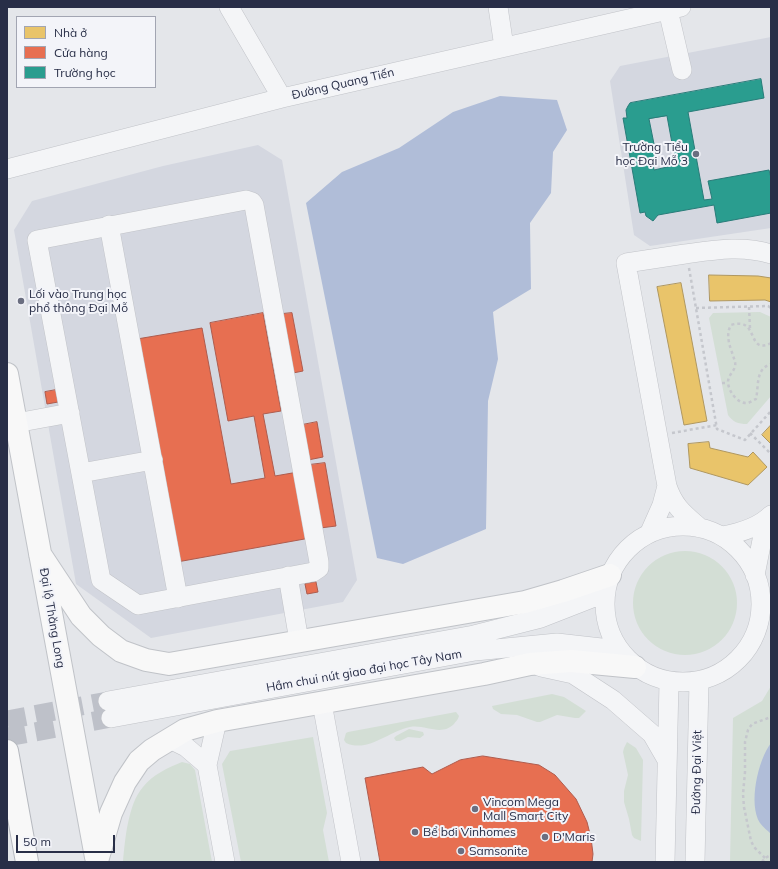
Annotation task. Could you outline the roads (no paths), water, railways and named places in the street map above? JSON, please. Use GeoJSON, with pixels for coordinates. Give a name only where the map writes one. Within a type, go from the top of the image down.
{"type":"FeatureCollection","features":[{"type":"Feature","properties":{"kind":"main road","name":"Đại lộ Thăng Long"},"geometry":{"type":"LineString","coordinates":[[7,374],[97,862]]}},
{"type":"Feature","properties":{"kind":"main road"},"geometry":{"type":"LineString","coordinates":[[40,554],[81,616],[96,631],[121,651],[146,660],[169,664],[525,602],[563,591],[608,584]]}},
{"type":"Feature","properties":{"kind":"main road"},"geometry":{"type":"LineString","coordinates":[[97,862],[111,813],[125,782],[139,761],[152,750],[185,730],[217,721],[484,674],[530,664],[571,661],[635,667]]}},
{"type":"Feature","properties":{"kind":"main road"},"geometry":{"type":"LineString","coordinates":[[7,751],[27,862]]}},
{"type":"Feature","properties":{"kind":"main road"},"geometry":{"type":"LineString","coordinates":[[17,809],[35,862]]}},
{"type":"Feature","properties":{"kind":"street"},"geometry":{"type":"LineString","coordinates":[[229,7],[282,98]]}},
{"type":"Feature","properties":{"kind":"street"},"geometry":{"type":"LineString","coordinates":[[498,7],[504,47]]}},
{"type":"Feature","properties":{"kind":"street"},"geometry":{"type":"LineString","coordinates":[[666,9],[682,70]]}},
{"type":"Feature","properties":{"kind":"street","name":"Đường Quang Tiến"},"geometry":{"type":"LineString","coordinates":[[7,169],[282,98],[666,9]]}},
{"type":"Feature","properties":{"kind":"street"},"geometry":{"type":"LineString","coordinates":[[246,200],[252,202],[254,205],[319,568],[288,576],[138,605],[101,580],[70,413],[37,240],[246,200]]}},
{"type":"Feature","properties":{"kind":"street"},"geometry":{"type":"LineString","coordinates":[[109,225],[178,598]]}},
{"type":"Feature","properties":{"kind":"street"},"geometry":{"type":"LineString","coordinates":[[700,528],[678,509],[667,486],[626,263],[716,249],[754,249],[771,254]]}},
{"type":"Feature","properties":{"kind":"street"},"geometry":{"type":"LineString","coordinates":[[16,423],[70,413]]}},
{"type":"Feature","properties":{"kind":"street"},"geometry":{"type":"LineString","coordinates":[[81,473],[153,460]]}},
{"type":"Feature","properties":{"kind":"street"},"geometry":{"type":"LineString","coordinates":[[650,532],[662,505],[667,486]]}},
{"type":"Feature","properties":{"kind":"street"},"geometry":{"type":"LineString","coordinates":[[722,536],[737,534],[756,526],[770,516]]}},
{"type":"Feature","properties":{"kind":"street"},"geometry":{"type":"LineString","coordinates":[[756,575],[763,535],[770,516]]}},
{"type":"Feature","properties":{"kind":"street"},"geometry":{"type":"LineString","coordinates":[[671,526],[689,526],[700,528],[713,531],[722,536],[739,550],[750,564],[760,587],[761,612],[755,636],[742,657],[723,672],[699,681],[684,683],[669,682],[651,676],[635,667],[619,650],[610,632],[605,613],[608,584],[623,553],[650,532],[671,526]]}},
{"type":"Feature","properties":{"kind":"street"},"geometry":{"type":"LineString","coordinates":[[288,576],[299,641]]}},
{"type":"Feature","properties":{"kind":"street","name":"Hầm chui nút giao đại học Tây Nam"},"geometry":{"type":"LineString","coordinates":[[608,584],[541,618],[474,635],[110,709],[474,651],[557,643],[619,650]]}},
{"type":"Feature","properties":{"kind":"street"},"geometry":{"type":"LineString","coordinates":[[530,664],[573,674],[613,700],[652,734],[668,760]]}},
{"type":"Feature","properties":{"kind":"street","name":"Đường Đại Việt"},"geometry":{"type":"LineString","coordinates":[[695,862],[699,681]]}},
{"type":"Feature","properties":{"kind":"street"},"geometry":{"type":"LineString","coordinates":[[665,862],[669,682]]}},
{"type":"Feature","properties":{"kind":"street"},"geometry":{"type":"LineString","coordinates":[[322,703],[351,862]]}},
{"type":"Feature","properties":{"kind":"street"},"geometry":{"type":"LineString","coordinates":[[217,721],[207,765],[225,862]]}},
{"type":"Feature","properties":{"kind":"street"},"geometry":{"type":"LineString","coordinates":[[170,739],[186,747],[207,765]]}},
{"type":"Feature","properties":{"kind":"water"},"geometry":{"type":"Polygon","coordinates":[[[500,96],[557,100],[567,130],[553,152],[551,193],[530,223],[531,289],[493,312],[498,359],[488,401],[486,529],[403,564],[377,558],[306,203],[342,172],[399,148],[453,112],[500,96]]]}},
{"type":"Feature","properties":{"kind":"water"},"geometry":{"type":"Polygon","coordinates":[[[771,743],[771,834],[760,823],[756,815],[755,794],[756,782],[762,760],[771,743]]]}},
{"type":"Feature","properties":{"kind":"tunnel"},"geometry":{"type":"LineString","coordinates":[[7,720],[108,701]]}},
{"type":"Feature","properties":{"kind":"tunnel"},"geometry":{"type":"LineString","coordinates":[[7,737],[111,718]]}},
{"type":"Feature","properties":{"kind":"place","name":"Trường Tiểu học Đại Mỗ 3"},"geometry":{"type":"Point","coordinates":[696,154]}},
{"type":"Feature","properties":{"kind":"place","name":"Lối vào Trung học phổ thông Đại Mỗ"},"geometry":{"type":"Point","coordinates":[21,301]}},
{"type":"Feature","properties":{"kind":"place","name":"Vincom Mega Mall Smart City"},"geometry":{"type":"Point","coordinates":[475,809]}},
{"type":"Feature","properties":{"kind":"place","name":"Bể bơi Vinhomes"},"geometry":{"type":"Point","coordinates":[415,832]}},
{"type":"Feature","properties":{"kind":"place","name":"D'Maris"},"geometry":{"type":"Point","coordinates":[545,837]}},
{"type":"Feature","properties":{"kind":"place","name":"Samsonite"},"geometry":{"type":"Point","coordinates":[461,851]}}]}
